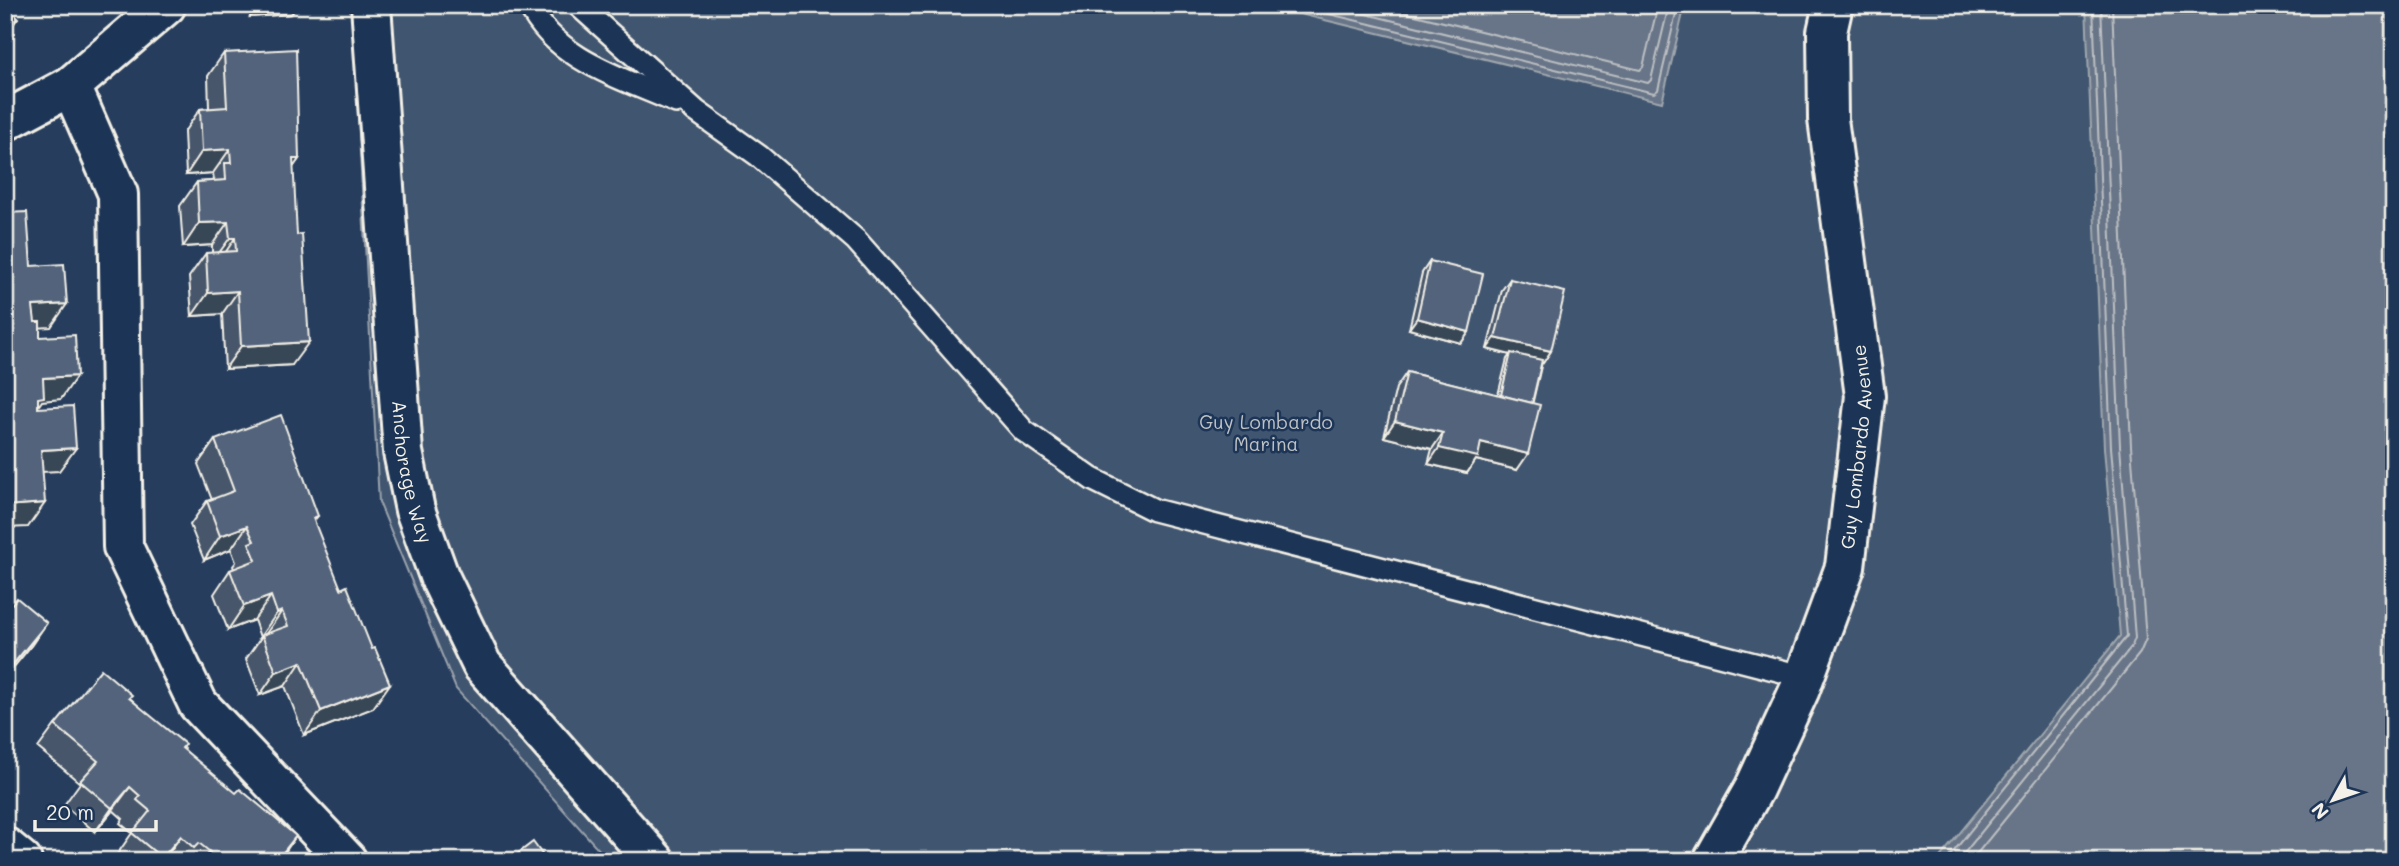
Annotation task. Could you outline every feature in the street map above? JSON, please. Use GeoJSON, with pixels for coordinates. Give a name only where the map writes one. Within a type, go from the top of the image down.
{"type":"FeatureCollection","features":[{"type":"Feature","properties":{"kind":"street"},"geometry":{"type":"LineString","coordinates":[[5,121],[71,86],[166,5]]}},
{"type":"Feature","properties":{"kind":"street","name":"Anchorage Way"},"geometry":{"type":"LineString","coordinates":[[371,5],[403,452],[415,510],[439,576],[482,665],[655,861]]}},
{"type":"Feature","properties":{"kind":"street","name":"Guy Lombardo Avenue"},"geometry":{"type":"LineString","coordinates":[[1713,861],[1754,789],[1805,677],[1845,567],[1865,396],[1828,118],[1827,32],[1833,5]]}},
{"type":"Feature","properties":{"kind":"street"},"geometry":{"type":"LineString","coordinates":[[71,86],[118,194],[123,547],[198,704],[347,861]]}},
{"type":"Feature","properties":{"kind":"street"},"geometry":{"type":"LineString","coordinates":[[5,847],[22,861]]}},
{"type":"Feature","properties":{"kind":"lane"},"geometry":{"type":"LineString","coordinates":[[530,5],[537,21],[576,57],[696,111]]}},
{"type":"Feature","properties":{"kind":"lane"},"geometry":{"type":"LineString","coordinates":[[578,5],[696,111],[759,156],[856,240],[1024,431],[1092,478],[1154,510],[1805,677]]}},
{"type":"Feature","properties":{"kind":"green space","name":"Guy Lombardo Marina"},"geometry":{"type":"Polygon","coordinates":[[[352,5],[2145,5],[2180,656],[2002,861],[609,861],[456,689],[379,502],[352,5]]]}},
{"type":"Feature","properties":{"kind":"water"},"geometry":{"type":"Polygon","coordinates":[[[1263,5],[1685,5],[1662,102],[1263,5]]]}},
{"type":"Feature","properties":{"kind":"water"},"geometry":{"type":"Polygon","coordinates":[[[2086,5],[2394,5],[2394,861],[1937,861],[2120,636],[2104,448],[2086,5]]]}},
{"type":"Feature","properties":{"kind":"building"},"geometry":{"type":"Polygon","coordinates":[[[5,5],[18,18],[5,30],[5,5]]]}},
{"type":"Feature","properties":{"kind":"building"},"geometry":{"type":"Polygon","coordinates":[[[254,5],[295,5],[296,8],[254,11],[254,5]]]}},
{"type":"Feature","properties":{"kind":"building"},"geometry":{"type":"Polygon","coordinates":[[[296,49],[299,159],[293,159],[297,235],[302,234],[309,342],[241,346],[238,291],[208,293],[206,253],[236,251],[235,238],[230,238],[228,222],[199,223],[197,182],[226,180],[225,163],[231,163],[230,149],[202,151],[200,109],[227,107],[224,53],[296,49]]]}},
{"type":"Feature","properties":{"kind":"building"},"geometry":{"type":"Polygon","coordinates":[[[27,212],[31,266],[64,264],[67,304],[33,306],[35,322],[40,322],[40,337],[75,335],[77,376],[43,378],[44,397],[38,398],[38,408],[73,406],[76,448],[41,450],[45,503],[5,506],[5,213],[27,212]]]}},
{"type":"Feature","properties":{"kind":"building"},"geometry":{"type":"Polygon","coordinates":[[[1430,261],[1483,274],[1469,332],[1417,318],[1430,261]]]}},
{"type":"Feature","properties":{"kind":"building"},"geometry":{"type":"Polygon","coordinates":[[[1510,279],[1565,292],[1551,351],[1495,338],[1510,279]]]}},
{"type":"Feature","properties":{"kind":"building"},"geometry":{"type":"Polygon","coordinates":[[[1511,353],[1542,360],[1532,403],[1501,395],[1511,353]]]}},
{"type":"Feature","properties":{"kind":"building"},"geometry":{"type":"Polygon","coordinates":[[[1407,372],[1540,405],[1528,454],[1481,442],[1478,457],[1439,448],[1443,433],[1395,421],[1407,372]]]}},
{"type":"Feature","properties":{"kind":"building"},"geometry":{"type":"Polygon","coordinates":[[[281,415],[318,516],[313,518],[341,589],[347,586],[372,649],[375,648],[390,684],[321,711],[301,662],[276,672],[262,635],[288,626],[282,611],[277,613],[271,596],[244,606],[230,570],[256,560],[249,543],[254,541],[247,526],[220,536],[207,501],[234,491],[215,440],[281,415]]]}},
{"type":"Feature","properties":{"kind":"building"},"geometry":{"type":"Polygon","coordinates":[[[17,598],[47,623],[5,674],[5,599],[12,604],[17,598]]]}},
{"type":"Feature","properties":{"kind":"building"},"geometry":{"type":"Polygon","coordinates":[[[101,669],[132,695],[129,698],[185,744],[182,748],[236,793],[240,789],[296,836],[276,861],[202,861],[210,852],[199,843],[194,848],[181,836],[162,858],[132,833],[150,811],[137,800],[140,796],[130,787],[112,808],[80,781],[98,761],[55,725],[101,669]]]}},
{"type":"Feature","properties":{"kind":"building"},"geometry":{"type":"Polygon","coordinates":[[[533,842],[547,861],[508,861],[533,842]]]}}]}
